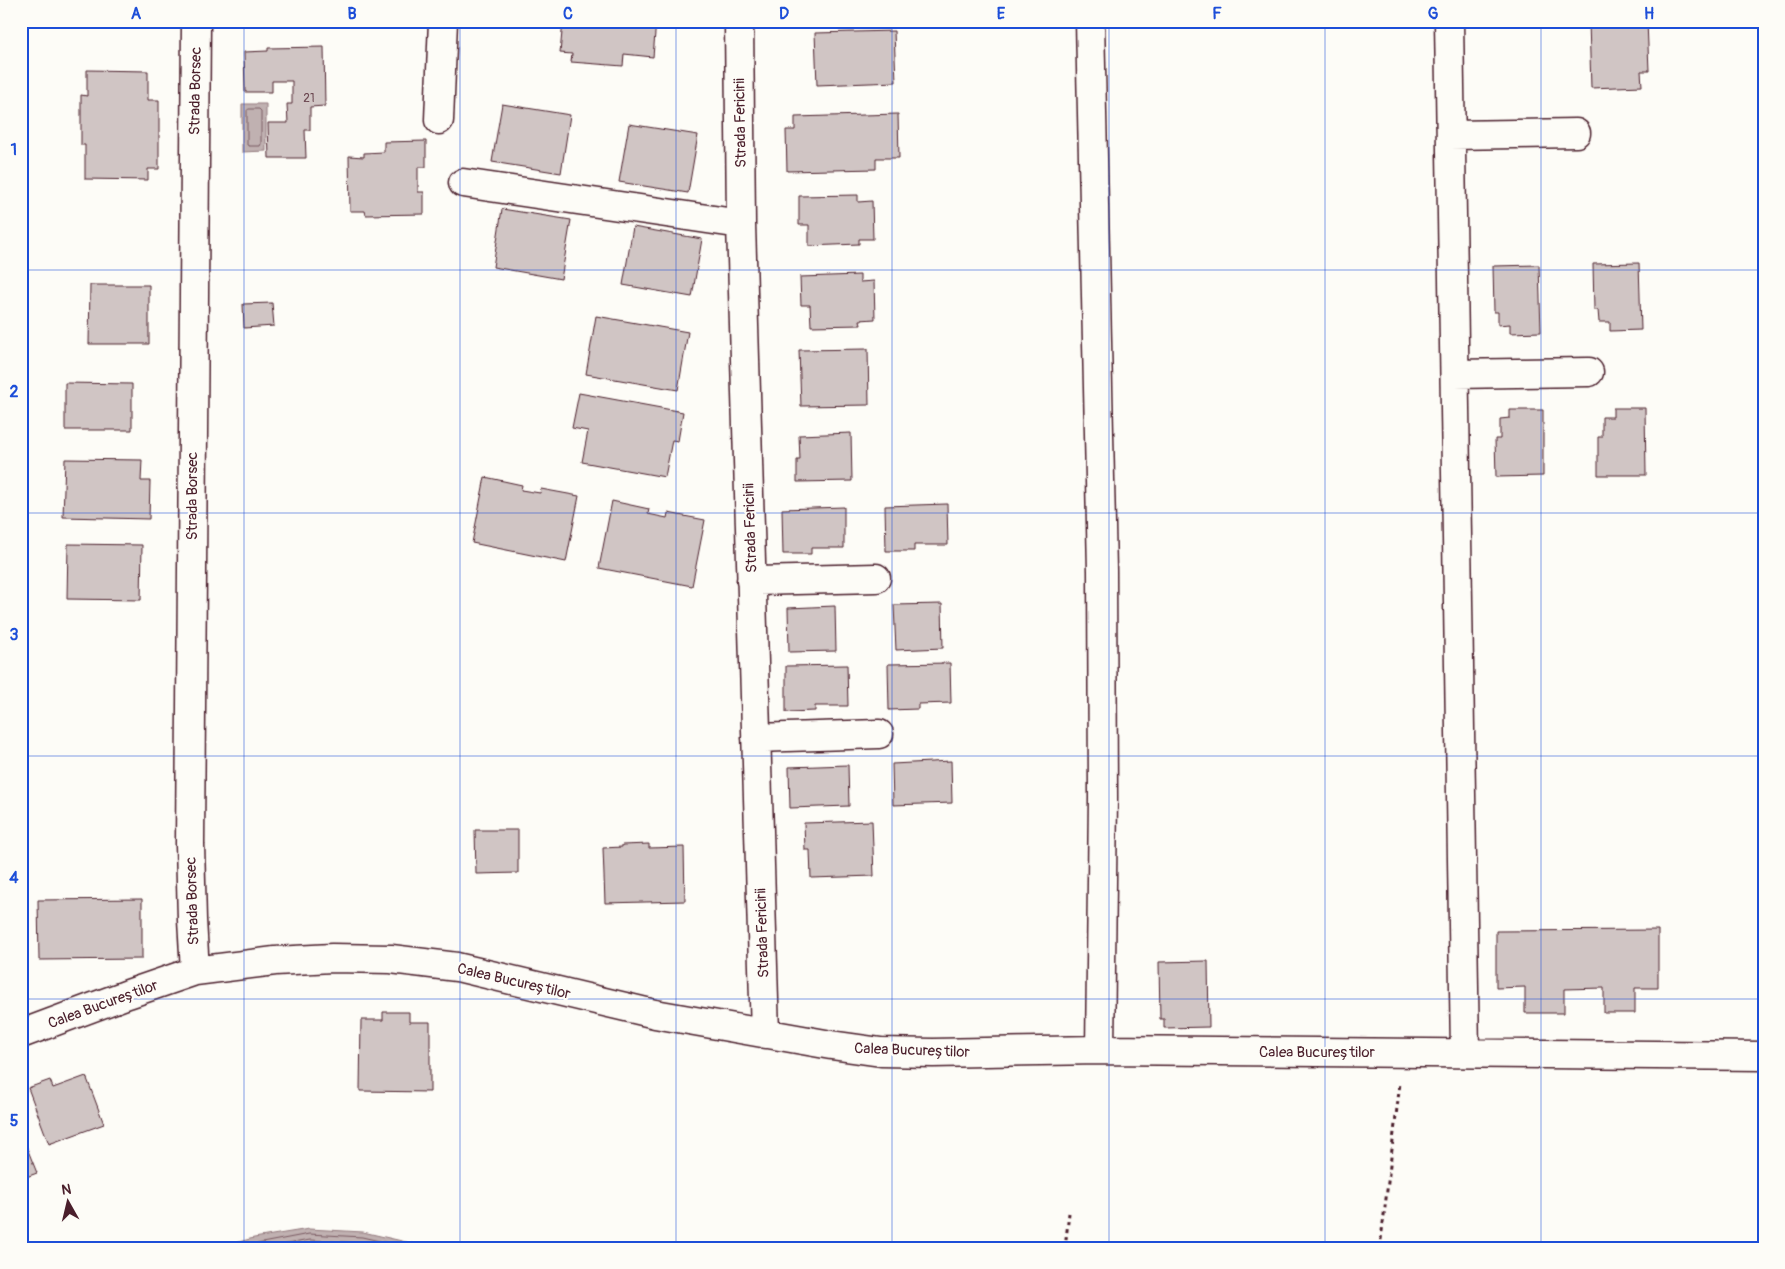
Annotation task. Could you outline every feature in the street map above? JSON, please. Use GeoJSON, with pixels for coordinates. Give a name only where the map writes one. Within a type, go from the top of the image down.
{"type":"FeatureCollection","features":[{"type":"Feature","properties":{"kind":"street","name":"Strada Borsec"},"geometry":{"type":"LineString","coordinates":[[195,971],[190,834],[196,21]]}},
{"type":"Feature","properties":{"kind":"street"},"geometry":{"type":"LineString","coordinates":[[439,120],[443,21]]}},
{"type":"Feature","properties":{"kind":"street","name":"Strada Fericirii"},"geometry":{"type":"LineString","coordinates":[[739,21],[741,224],[765,1034]]}},
{"type":"Feature","properties":{"kind":"street"},"geometry":{"type":"LineString","coordinates":[[1090,21],[1102,591],[1103,797],[1100,1050]]}},
{"type":"Feature","properties":{"kind":"street"},"geometry":{"type":"LineString","coordinates":[[1450,21],[1465,1053]]}},
{"type":"Feature","properties":{"kind":"street"},"geometry":{"type":"LineString","coordinates":[[1451,135],[1576,133]]}},
{"type":"Feature","properties":{"kind":"street"},"geometry":{"type":"LineString","coordinates":[[464,183],[741,224]]}},
{"type":"Feature","properties":{"kind":"street"},"geometry":{"type":"LineString","coordinates":[[1455,374],[1589,372]]}},
{"type":"Feature","properties":{"kind":"street"},"geometry":{"type":"LineString","coordinates":[[751,581],[876,578]]}},
{"type":"Feature","properties":{"kind":"street"},"geometry":{"type":"LineString","coordinates":[[756,738],[879,734]]}},
{"type":"Feature","properties":{"kind":"street","name":"Calea Bucureștilor"},"geometry":{"type":"LineString","coordinates":[[21,1034],[195,971],[274,961],[332,958],[392,959],[457,967],[655,1014],[831,1046],[881,1052],[1100,1050],[1764,1056]]}},
{"type":"Feature","properties":{"kind":"path"},"geometry":{"type":"LineString","coordinates":[[1380,1248],[1404,1053]]}},
{"type":"Feature","properties":{"kind":"path"},"geometry":{"type":"LineString","coordinates":[[1065,1248],[1069,1213]]}},
{"type":"Feature","properties":{"kind":"water"},"geometry":{"type":"Polygon","coordinates":[[[242,104],[266,104],[266,151],[242,152],[242,104]]]}},
{"type":"Feature","properties":{"kind":"water"},"geometry":{"type":"Polygon","coordinates":[[[309,1229],[363,1232],[432,1248],[215,1248],[254,1238],[309,1229]]]}},
{"type":"Feature","properties":{"kind":"building"},"geometry":{"type":"Polygon","coordinates":[[[563,21],[656,21],[653,57],[624,54],[623,66],[571,62],[572,54],[560,53],[563,21]]]}},
{"type":"Feature","properties":{"kind":"building"},"geometry":{"type":"Polygon","coordinates":[[[1647,21],[1649,71],[1641,71],[1642,86],[1591,88],[1589,22],[1647,21]]]}},
{"type":"Feature","properties":{"kind":"building"},"geometry":{"type":"Polygon","coordinates":[[[894,31],[896,82],[817,85],[815,33],[894,31]]]}},
{"type":"Feature","properties":{"kind":"building"},"geometry":{"type":"Polygon","coordinates":[[[324,47],[325,106],[310,107],[310,130],[305,130],[306,158],[269,158],[268,123],[288,123],[287,104],[292,104],[292,81],[272,81],[272,92],[245,92],[244,52],[268,51],[268,48],[324,47]]]}},
{"type":"Feature","properties":{"kind":"building"},"geometry":{"type":"Polygon","coordinates":[[[87,70],[148,71],[148,100],[159,100],[159,169],[148,169],[148,180],[85,179],[85,145],[81,145],[81,95],[87,96],[87,70]]]}},
{"type":"Feature","properties":{"kind":"building"},"geometry":{"type":"Polygon","coordinates":[[[502,104],[570,115],[561,173],[492,162],[502,104]]]}},
{"type":"Feature","properties":{"kind":"building"},"geometry":{"type":"Polygon","coordinates":[[[898,114],[899,158],[876,158],[876,169],[787,171],[786,130],[795,130],[795,117],[898,114]]]}},
{"type":"Feature","properties":{"kind":"building"},"geometry":{"type":"Polygon","coordinates":[[[629,124],[698,135],[688,193],[619,182],[629,124]]]}},
{"type":"Feature","properties":{"kind":"building"},"geometry":{"type":"Polygon","coordinates":[[[426,141],[426,167],[418,167],[418,192],[424,192],[424,214],[366,215],[365,211],[350,211],[349,156],[364,157],[364,153],[384,152],[384,142],[426,141]]]}},
{"type":"Feature","properties":{"kind":"building"},"geometry":{"type":"Polygon","coordinates":[[[858,195],[858,202],[872,201],[873,239],[859,239],[859,244],[809,246],[809,225],[799,225],[799,196],[858,195]]]}},
{"type":"Feature","properties":{"kind":"building"},"geometry":{"type":"Polygon","coordinates":[[[502,209],[571,220],[561,279],[493,267],[502,209]]]}},
{"type":"Feature","properties":{"kind":"building"},"geometry":{"type":"Polygon","coordinates":[[[633,227],[702,239],[692,297],[623,285],[633,227]]]}},
{"type":"Feature","properties":{"kind":"building"},"geometry":{"type":"Polygon","coordinates":[[[1639,263],[1641,330],[1610,331],[1610,322],[1599,322],[1598,310],[1594,310],[1593,264],[1639,263]]]}},
{"type":"Feature","properties":{"kind":"building"},"geometry":{"type":"Polygon","coordinates":[[[1539,265],[1541,332],[1510,333],[1510,324],[1498,325],[1498,312],[1494,312],[1493,266],[1539,265]]]}},
{"type":"Feature","properties":{"kind":"building"},"geometry":{"type":"Polygon","coordinates":[[[860,275],[860,282],[874,281],[875,319],[860,320],[861,325],[811,326],[810,305],[801,305],[800,277],[860,275]]]}},
{"type":"Feature","properties":{"kind":"building"},"geometry":{"type":"Polygon","coordinates":[[[90,285],[149,285],[149,344],[89,344],[90,285]]]}},
{"type":"Feature","properties":{"kind":"building"},"geometry":{"type":"Polygon","coordinates":[[[272,303],[274,326],[244,328],[243,304],[272,303]]]}},
{"type":"Feature","properties":{"kind":"building"},"geometry":{"type":"Polygon","coordinates":[[[596,316],[688,332],[678,390],[586,374],[596,316]]]}},
{"type":"Feature","properties":{"kind":"building"},"geometry":{"type":"Polygon","coordinates":[[[868,349],[869,405],[801,406],[799,350],[868,349]]]}},
{"type":"Feature","properties":{"kind":"building"},"geometry":{"type":"Polygon","coordinates":[[[65,383],[132,384],[132,430],[65,430],[65,383]]]}},
{"type":"Feature","properties":{"kind":"building"},"geometry":{"type":"Polygon","coordinates":[[[579,393],[683,412],[678,441],[672,440],[665,477],[582,462],[588,431],[572,428],[579,393]]]}},
{"type":"Feature","properties":{"kind":"building"},"geometry":{"type":"Polygon","coordinates":[[[1613,408],[1645,408],[1646,475],[1598,475],[1598,437],[1602,437],[1602,417],[1613,417],[1613,408]]]}},
{"type":"Feature","properties":{"kind":"building"},"geometry":{"type":"Polygon","coordinates":[[[1510,410],[1543,410],[1543,476],[1496,477],[1495,439],[1500,439],[1500,419],[1510,418],[1510,410]]]}},
{"type":"Feature","properties":{"kind":"building"},"geometry":{"type":"Polygon","coordinates":[[[851,433],[852,481],[797,482],[797,460],[800,460],[799,435],[851,433]]]}},
{"type":"Feature","properties":{"kind":"building"},"geometry":{"type":"Polygon","coordinates":[[[65,459],[142,460],[141,481],[150,481],[149,519],[63,517],[65,459]]]}},
{"type":"Feature","properties":{"kind":"building"},"geometry":{"type":"Polygon","coordinates":[[[485,477],[522,485],[521,490],[540,493],[541,489],[579,496],[566,562],[472,543],[485,477]]]}},
{"type":"Feature","properties":{"kind":"building"},"geometry":{"type":"Polygon","coordinates":[[[612,501],[649,509],[648,514],[667,518],[668,513],[705,520],[692,586],[599,568],[612,501]]]}},
{"type":"Feature","properties":{"kind":"building"},"geometry":{"type":"Polygon","coordinates":[[[947,504],[948,545],[914,545],[914,551],[886,551],[885,506],[947,504]]]}},
{"type":"Feature","properties":{"kind":"building"},"geometry":{"type":"Polygon","coordinates":[[[844,507],[844,548],[811,548],[811,554],[783,554],[782,509],[844,507]]]}},
{"type":"Feature","properties":{"kind":"building"},"geometry":{"type":"Polygon","coordinates":[[[68,544],[142,545],[141,600],[67,599],[68,544]]]}},
{"type":"Feature","properties":{"kind":"building"},"geometry":{"type":"Polygon","coordinates":[[[942,604],[943,648],[896,650],[894,605],[942,604]]]}},
{"type":"Feature","properties":{"kind":"building"},"geometry":{"type":"Polygon","coordinates":[[[835,606],[836,651],[789,652],[788,608],[835,606]]]}},
{"type":"Feature","properties":{"kind":"building"},"geometry":{"type":"Polygon","coordinates":[[[950,663],[951,703],[918,704],[918,709],[889,710],[888,664],[950,663]]]}},
{"type":"Feature","properties":{"kind":"building"},"geometry":{"type":"Polygon","coordinates":[[[847,665],[848,706],[815,706],[815,711],[786,712],[786,666],[847,665]]]}},
{"type":"Feature","properties":{"kind":"building"},"geometry":{"type":"Polygon","coordinates":[[[951,761],[952,803],[893,805],[892,764],[951,761]]]}},
{"type":"Feature","properties":{"kind":"building"},"geometry":{"type":"Polygon","coordinates":[[[848,765],[849,806],[790,808],[789,767],[848,765]]]}},
{"type":"Feature","properties":{"kind":"building"},"geometry":{"type":"Polygon","coordinates":[[[872,821],[874,876],[811,878],[810,850],[805,850],[804,823],[872,821]]]}},
{"type":"Feature","properties":{"kind":"building"},"geometry":{"type":"Polygon","coordinates":[[[475,830],[518,830],[518,873],[476,874],[475,830]]]}},
{"type":"Feature","properties":{"kind":"building"},"geometry":{"type":"Polygon","coordinates":[[[649,844],[649,848],[684,847],[685,901],[605,903],[603,848],[649,844]]]}},
{"type":"Feature","properties":{"kind":"building"},"geometry":{"type":"Polygon","coordinates":[[[142,899],[142,959],[39,960],[38,900],[142,899]]]}},
{"type":"Feature","properties":{"kind":"building"},"geometry":{"type":"Polygon","coordinates":[[[1658,930],[1658,988],[1635,988],[1635,1013],[1604,1013],[1604,988],[1564,989],[1564,1013],[1525,1013],[1525,987],[1496,988],[1496,931],[1658,930]]]}},
{"type":"Feature","properties":{"kind":"building"},"geometry":{"type":"Polygon","coordinates":[[[1208,961],[1209,1027],[1164,1028],[1164,1019],[1160,1019],[1159,962],[1208,961]]]}},
{"type":"Feature","properties":{"kind":"building"},"geometry":{"type":"Polygon","coordinates":[[[383,1012],[409,1012],[409,1022],[430,1022],[430,1092],[360,1091],[361,1020],[383,1020],[383,1012]]]}},
{"type":"Feature","properties":{"kind":"building"},"geometry":{"type":"Polygon","coordinates":[[[86,1076],[104,1124],[49,1144],[28,1088],[50,1080],[53,1088],[86,1076]]]}},
{"type":"Feature","properties":{"kind":"building"},"geometry":{"type":"Polygon","coordinates":[[[21,1133],[37,1173],[21,1179],[21,1133]]]}}]}
